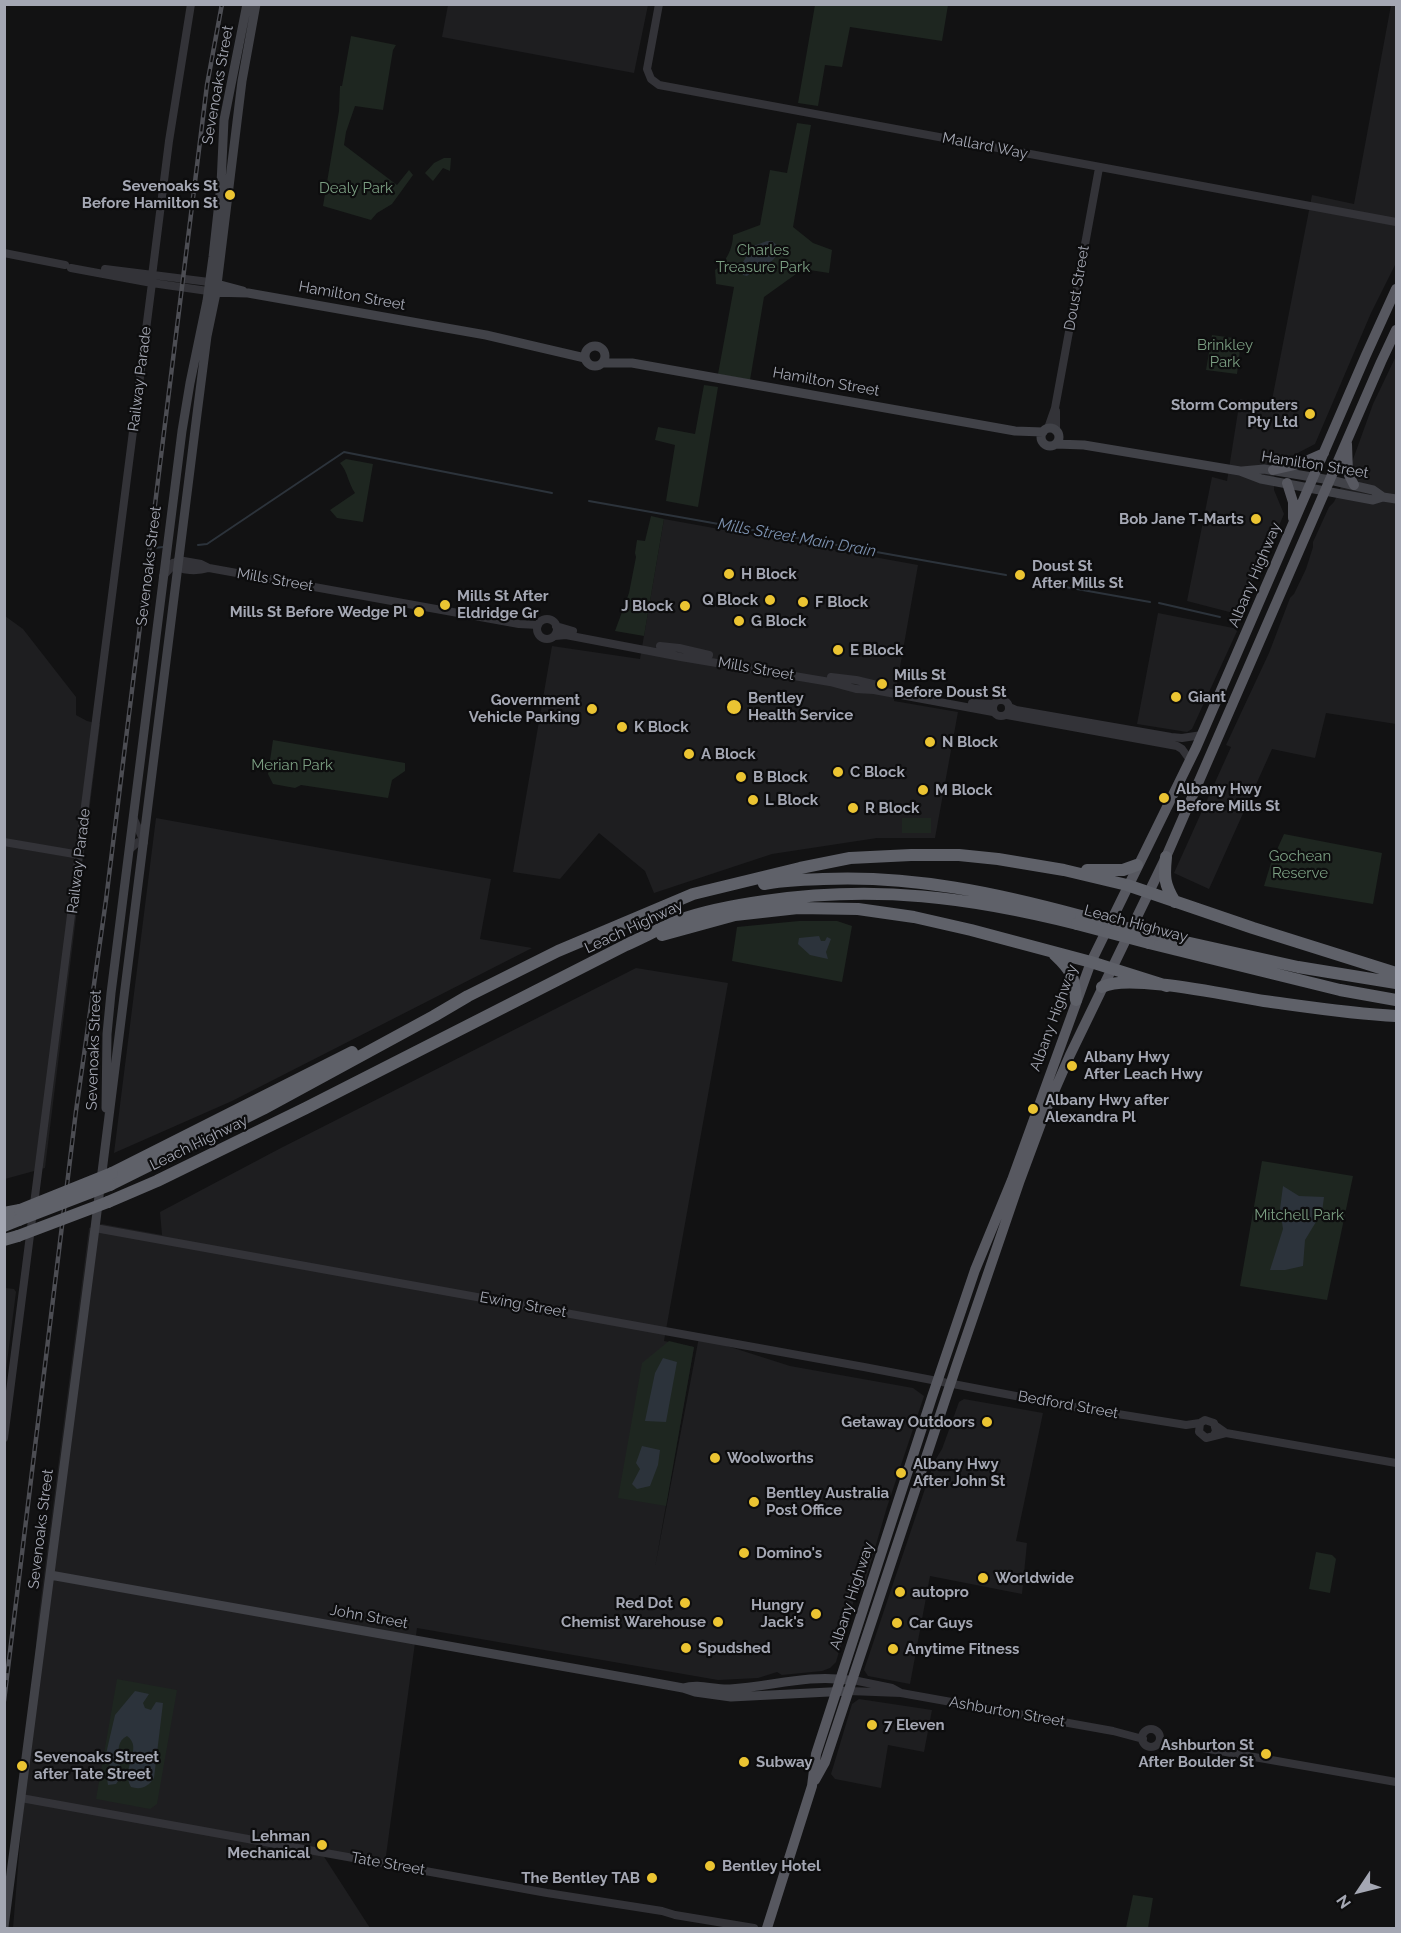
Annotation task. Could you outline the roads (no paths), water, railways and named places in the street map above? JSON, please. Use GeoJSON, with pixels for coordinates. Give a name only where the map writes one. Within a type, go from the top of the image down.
{"type":"FeatureCollection","features":[{"type":"Feature","properties":{"kind":"highway","name":"Albany Highway"},"geometry":{"type":"LineString","coordinates":[[767,1929],[812,1786],[816,1754],[937,1382],[980,1256],[1012,1180],[1076,1000],[1127,885],[1202,735],[1396,289]]}},
{"type":"Feature","properties":{"kind":"highway","name":"Albany Highway"},"geometry":{"type":"LineString","coordinates":[[812,1786],[825,1762],[1020,1180],[1046,1110],[1102,987],[1166,857],[1396,330]]}},
{"type":"Feature","properties":{"kind":"highway"},"geometry":{"type":"LineString","coordinates":[[1347,440],[1348,473],[1354,485]]}},
{"type":"Feature","properties":{"kind":"highway"},"geometry":{"type":"LineString","coordinates":[[1272,471],[1299,464],[1324,453]]}},
{"type":"Feature","properties":{"kind":"highway"},"geometry":{"type":"LineString","coordinates":[[1287,483],[1293,502],[1293,525]]}},
{"type":"Feature","properties":{"kind":"highway"},"geometry":{"type":"LineString","coordinates":[[111,1179],[126,1167],[309,1073],[558,951],[660,906],[704,891],[850,858],[959,855],[1065,870],[1127,885],[1396,973]]}},
{"type":"Feature","properties":{"kind":"highway"},"geometry":{"type":"LineString","coordinates":[[1166,857],[1164,877],[1175,902]]}},
{"type":"Feature","properties":{"kind":"highway"},"geometry":{"type":"LineString","coordinates":[[1065,870],[1123,870],[1137,865]]}},
{"type":"Feature","properties":{"kind":"highway"},"geometry":{"type":"LineString","coordinates":[[660,906],[778,881],[892,879],[1008,896],[1079,920]]}},
{"type":"Feature","properties":{"kind":"highway","name":"Leach Highway"},"geometry":{"type":"LineString","coordinates":[[4,1240],[108,1202],[157,1181],[680,920],[760,902],[829,894],[886,894],[960,900],[1079,920],[1340,990],[1396,1000]]}},
{"type":"Feature","properties":{"kind":"highway"},"geometry":{"type":"LineString","coordinates":[[626,945],[735,915],[798,908],[858,909],[914,917],[1091,962],[1167,986]]}},
{"type":"Feature","properties":{"kind":"highway","name":"Leach Highway"},"geometry":{"type":"LineString","coordinates":[[1152,939],[1298,968],[1396,983]]}},
{"type":"Feature","properties":{"kind":"highway"},"geometry":{"type":"LineString","coordinates":[[4,1226],[19,1215],[111,1179],[227,1127],[468,996],[558,951]]}},
{"type":"Feature","properties":{"kind":"highway"},"geometry":{"type":"LineString","coordinates":[[1052,953],[1069,969],[1075,980],[1076,1000]]}},
{"type":"Feature","properties":{"kind":"highway"},"geometry":{"type":"LineString","coordinates":[[1102,987],[1116,983],[1200,989],[1328,1010],[1396,1016]]}},
{"type":"Feature","properties":{"kind":"highway"},"geometry":{"type":"LineString","coordinates":[[126,1167],[227,1127]]}},
{"type":"Feature","properties":{"kind":"highway"},"geometry":{"type":"LineString","coordinates":[[4,1213],[19,1215]]}},
{"type":"Feature","properties":{"kind":"main road","name":"Sevenoaks Street"},"geometry":{"type":"LineString","coordinates":[[107,1134],[106,1034],[162,577],[190,383],[213,288],[224,120],[247,4]]}},
{"type":"Feature","properties":{"kind":"main road","name":"Sevenoaks Street"},"geometry":{"type":"LineString","coordinates":[[4,1927],[144,842],[176,563],[233,148],[256,4]]}},
{"type":"Feature","properties":{"kind":"main road","name":"Hamilton Street"},"geometry":{"type":"LineString","coordinates":[[213,288],[486,335],[556,351],[586,353]]}},
{"type":"Feature","properties":{"kind":"main road"},"geometry":{"type":"LineString","coordinates":[[592,345],[599,346],[605,352],[603,363],[599,366],[592,366],[587,363],[586,353],[592,345]]}},
{"type":"Feature","properties":{"kind":"main road","name":"Hamilton Street"},"geometry":{"type":"LineString","coordinates":[[605,352],[632,363]]}},
{"type":"Feature","properties":{"kind":"main road","name":"Hamilton Street"},"geometry":{"type":"LineString","coordinates":[[603,363],[632,363],[1015,431],[1049,433],[1084,445]]}},
{"type":"Feature","properties":{"kind":"main road","name":"Hamilton Street"},"geometry":{"type":"LineString","coordinates":[[1049,433],[1047,446],[1084,445],[1240,471],[1262,479],[1287,483],[1330,480],[1373,490],[1383,497]]}},
{"type":"Feature","properties":{"kind":"main road"},"geometry":{"type":"LineString","coordinates":[[1049,433],[1059,439],[1056,444]]}},
{"type":"Feature","properties":{"kind":"main road","name":"Hamilton Street"},"geometry":{"type":"LineString","coordinates":[[1240,471],[1264,469],[1311,482],[1325,491],[1372,500],[1383,497],[1396,499]]}},
{"type":"Feature","properties":{"kind":"main road","name":"John Street"},"geometry":{"type":"LineString","coordinates":[[50,1575],[730,1697],[837,1691],[851,1686]]}},
{"type":"Feature","properties":{"kind":"main road","name":"John Street"},"geometry":{"type":"LineString","coordinates":[[683,1688],[694,1685],[730,1689],[804,1679],[841,1679],[851,1686]]}},
{"type":"Feature","properties":{"kind":"street","name":"Mallard Way"},"geometry":{"type":"LineString","coordinates":[[659,4],[647,69],[651,79],[659,85],[1100,168],[1336,209],[1396,222]]}},
{"type":"Feature","properties":{"kind":"street","name":"Railway Parade"},"geometry":{"type":"LineString","coordinates":[[4,1438],[35,1185],[80,855],[169,141],[189,5]]}},
{"type":"Feature","properties":{"kind":"street","name":"Doust Street"},"geometry":{"type":"LineString","coordinates":[[1049,433],[1100,168]]}},
{"type":"Feature","properties":{"kind":"street","name":"Hamilton Street"},"geometry":{"type":"LineString","coordinates":[[4,253],[152,280],[213,288]]}},
{"type":"Feature","properties":{"kind":"street"},"geometry":{"type":"LineString","coordinates":[[162,577],[176,563],[166,549]]}},
{"type":"Feature","properties":{"kind":"street","name":"Mills Street"},"geometry":{"type":"LineString","coordinates":[[176,563],[201,564],[209,568],[538,628]]}},
{"type":"Feature","properties":{"kind":"street"},"geometry":{"type":"LineString","coordinates":[[547,620],[552,621],[555,631],[550,639],[544,639],[538,628],[547,620]]}},
{"type":"Feature","properties":{"kind":"street","name":"Mills Street"},"geometry":{"type":"LineString","coordinates":[[555,631],[681,657],[830,682],[856,689],[994,708]]}},
{"type":"Feature","properties":{"kind":"street"},"geometry":{"type":"LineString","coordinates":[[1008,711],[1003,700],[999,700],[994,708],[999,717],[1008,711],[1016,710],[1171,738],[1202,735]]}},
{"type":"Feature","properties":{"kind":"street"},"geometry":{"type":"LineString","coordinates":[[1008,711],[1177,746],[1190,760]]}},
{"type":"Feature","properties":{"kind":"street"},"geometry":{"type":"LineString","coordinates":[[130,849],[138,842],[144,842],[133,818]]}},
{"type":"Feature","properties":{"kind":"street"},"geometry":{"type":"LineString","coordinates":[[4,842],[80,855]]}},
{"type":"Feature","properties":{"kind":"street","name":"Ewing Street"},"geometry":{"type":"LineString","coordinates":[[95,1228],[951,1384]]}},
{"type":"Feature","properties":{"kind":"street","name":"Bedford Street"},"geometry":{"type":"LineString","coordinates":[[951,1384],[1199,1428]]}},
{"type":"Feature","properties":{"kind":"street"},"geometry":{"type":"LineString","coordinates":[[1215,1431],[1210,1420],[1199,1428],[1206,1438],[1215,1431],[1396,1463]]}},
{"type":"Feature","properties":{"kind":"street","name":"Ashburton Street"},"geometry":{"type":"LineString","coordinates":[[851,1686],[892,1688],[901,1694],[1144,1735]]}},
{"type":"Feature","properties":{"kind":"street"},"geometry":{"type":"LineString","coordinates":[[1186,1745],[1151,1729],[1144,1735],[1149,1746],[1186,1745],[1396,1782]]}},
{"type":"Feature","properties":{"kind":"street"},"geometry":{"type":"LineString","coordinates":[[1158,1732],[1160,1740],[1158,1744]]}},
{"type":"Feature","properties":{"kind":"street","name":"Tate Street"},"geometry":{"type":"LineString","coordinates":[[21,1798],[754,1929]]}},
{"type":"Feature","properties":{"kind":"waterway","name":"Mills Street Main Drain"},"geometry":{"type":"LineString","coordinates":[[198,545],[207,544],[344,452],[552,493]]}},
{"type":"Feature","properties":{"kind":"waterway","name":"Mills Street Main Drain"},"geometry":{"type":"LineString","coordinates":[[589,501],[1006,575]]}},
{"type":"Feature","properties":{"kind":"waterway"},"geometry":{"type":"LineString","coordinates":[[154,548],[163,547]]}},
{"type":"Feature","properties":{"kind":"waterway","name":"Mills Street Main Drain"},"geometry":{"type":"LineString","coordinates":[[1043,583],[1150,602]]}},
{"type":"Feature","properties":{"kind":"waterway"},"geometry":{"type":"LineString","coordinates":[[1159,603],[1220,617]]}},
{"type":"Feature","properties":{"kind":"railway"},"geometry":{"type":"LineString","coordinates":[[4,1701],[76,1111],[106,900],[207,85],[222,4]]}},
{"type":"Feature","properties":{"kind":"place","name":"Sevenoaks St Before Hamilton St"},"geometry":{"type":"Point","coordinates":[230,195]}},
{"type":"Feature","properties":{"kind":"place","name":"Storm Computers Pty Ltd"},"geometry":{"type":"Point","coordinates":[1310,414]}},
{"type":"Feature","properties":{"kind":"place","name":"Bob Jane T-Marts"},"geometry":{"type":"Point","coordinates":[1256,519]}},
{"type":"Feature","properties":{"kind":"place","name":"H Block"},"geometry":{"type":"Point","coordinates":[729,574]}},
{"type":"Feature","properties":{"kind":"place","name":"Doust St After Mills St"},"geometry":{"type":"Point","coordinates":[1020,575]}},
{"type":"Feature","properties":{"kind":"place","name":"Q Block"},"geometry":{"type":"Point","coordinates":[770,600]}},
{"type":"Feature","properties":{"kind":"place","name":"F Block"},"geometry":{"type":"Point","coordinates":[803,602]}},
{"type":"Feature","properties":{"kind":"place","name":"Mills St After Eldridge Gr"},"geometry":{"type":"Point","coordinates":[445,605]}},
{"type":"Feature","properties":{"kind":"place","name":"J Block"},"geometry":{"type":"Point","coordinates":[685,606]}},
{"type":"Feature","properties":{"kind":"place","name":"Mills St Before Wedge Pl"},"geometry":{"type":"Point","coordinates":[419,612]}},
{"type":"Feature","properties":{"kind":"place","name":"G Block"},"geometry":{"type":"Point","coordinates":[739,621]}},
{"type":"Feature","properties":{"kind":"place","name":"E Block"},"geometry":{"type":"Point","coordinates":[838,650]}},
{"type":"Feature","properties":{"kind":"place","name":"Mills St Before Doust St"},"geometry":{"type":"Point","coordinates":[882,684]}},
{"type":"Feature","properties":{"kind":"place","name":"Giant"},"geometry":{"type":"Point","coordinates":[1176,697]}},
{"type":"Feature","properties":{"kind":"place","name":"Bentley Health Service"},"geometry":{"type":"Point","coordinates":[734,707]}},
{"type":"Feature","properties":{"kind":"place","name":"Government Vehicle Parking"},"geometry":{"type":"Point","coordinates":[592,709]}},
{"type":"Feature","properties":{"kind":"place","name":"K Block"},"geometry":{"type":"Point","coordinates":[622,727]}},
{"type":"Feature","properties":{"kind":"place","name":"N Block"},"geometry":{"type":"Point","coordinates":[930,742]}},
{"type":"Feature","properties":{"kind":"place","name":"A Block"},"geometry":{"type":"Point","coordinates":[689,754]}},
{"type":"Feature","properties":{"kind":"place","name":"C Block"},"geometry":{"type":"Point","coordinates":[838,772]}},
{"type":"Feature","properties":{"kind":"place","name":"B Block"},"geometry":{"type":"Point","coordinates":[741,777]}},
{"type":"Feature","properties":{"kind":"place","name":"M Block"},"geometry":{"type":"Point","coordinates":[923,790]}},
{"type":"Feature","properties":{"kind":"place","name":"Albany Hwy Before Mills St"},"geometry":{"type":"Point","coordinates":[1164,798]}},
{"type":"Feature","properties":{"kind":"place","name":"L Block"},"geometry":{"type":"Point","coordinates":[753,800]}},
{"type":"Feature","properties":{"kind":"place","name":"R Block"},"geometry":{"type":"Point","coordinates":[853,808]}},
{"type":"Feature","properties":{"kind":"place","name":"Albany Hwy After Leach Hwy"},"geometry":{"type":"Point","coordinates":[1072,1066]}},
{"type":"Feature","properties":{"kind":"place","name":"Albany Hwy after Alexandra Pl"},"geometry":{"type":"Point","coordinates":[1033,1109]}},
{"type":"Feature","properties":{"kind":"place","name":"Getaway Outdoors"},"geometry":{"type":"Point","coordinates":[987,1422]}},
{"type":"Feature","properties":{"kind":"place","name":"Woolworths"},"geometry":{"type":"Point","coordinates":[715,1458]}},
{"type":"Feature","properties":{"kind":"place","name":"Albany Hwy After John St"},"geometry":{"type":"Point","coordinates":[901,1473]}},
{"type":"Feature","properties":{"kind":"place","name":"Bentley Australia Post Office"},"geometry":{"type":"Point","coordinates":[754,1502]}},
{"type":"Feature","properties":{"kind":"place","name":"Domino's"},"geometry":{"type":"Point","coordinates":[744,1553]}},
{"type":"Feature","properties":{"kind":"place","name":"Worldwide"},"geometry":{"type":"Point","coordinates":[983,1578]}},
{"type":"Feature","properties":{"kind":"place","name":"autopro"},"geometry":{"type":"Point","coordinates":[900,1592]}},
{"type":"Feature","properties":{"kind":"place","name":"Red Dot"},"geometry":{"type":"Point","coordinates":[685,1603]}},
{"type":"Feature","properties":{"kind":"place","name":"Hungry Jack's"},"geometry":{"type":"Point","coordinates":[816,1614]}},
{"type":"Feature","properties":{"kind":"place","name":"Chemist Warehouse"},"geometry":{"type":"Point","coordinates":[718,1622]}},
{"type":"Feature","properties":{"kind":"place","name":"Car Guys"},"geometry":{"type":"Point","coordinates":[897,1623]}},
{"type":"Feature","properties":{"kind":"place","name":"Spudshed"},"geometry":{"type":"Point","coordinates":[686,1648]}},
{"type":"Feature","properties":{"kind":"place","name":"Anytime Fitness"},"geometry":{"type":"Point","coordinates":[893,1649]}},
{"type":"Feature","properties":{"kind":"place","name":"7 Eleven"},"geometry":{"type":"Point","coordinates":[872,1725]}},
{"type":"Feature","properties":{"kind":"place","name":"Ashburton St After Boulder St"},"geometry":{"type":"Point","coordinates":[1266,1754]}},
{"type":"Feature","properties":{"kind":"place","name":"Subway"},"geometry":{"type":"Point","coordinates":[744,1762]}},
{"type":"Feature","properties":{"kind":"place","name":"Sevenoaks Street after Tate Street"},"geometry":{"type":"Point","coordinates":[22,1766]}},
{"type":"Feature","properties":{"kind":"place","name":"Lehman Mechanical"},"geometry":{"type":"Point","coordinates":[322,1845]}},
{"type":"Feature","properties":{"kind":"place","name":"Bentley Hotel"},"geometry":{"type":"Point","coordinates":[710,1866]}},
{"type":"Feature","properties":{"kind":"place","name":"The Bentley TAB"},"geometry":{"type":"Point","coordinates":[652,1878]}},
{"type":"Feature","properties":{"kind":"park label","name":"Dealy Park"},"geometry":{"type":"Point","coordinates":[356,188]}},
{"type":"Feature","properties":{"kind":"park label","name":"Charles Treasure Park"},"geometry":{"type":"Point","coordinates":[763,258]}},
{"type":"Feature","properties":{"kind":"park label","name":"Brinkley Park"},"geometry":{"type":"Point","coordinates":[1225,354]}},
{"type":"Feature","properties":{"kind":"park label","name":"Merian Park"},"geometry":{"type":"Point","coordinates":[292,765]}},
{"type":"Feature","properties":{"kind":"park label","name":"Gochean Reserve"},"geometry":{"type":"Point","coordinates":[1300,864]}},
{"type":"Feature","properties":{"kind":"park label","name":"Mitchell Park"},"geometry":{"type":"Point","coordinates":[1299,1215]}}]}
